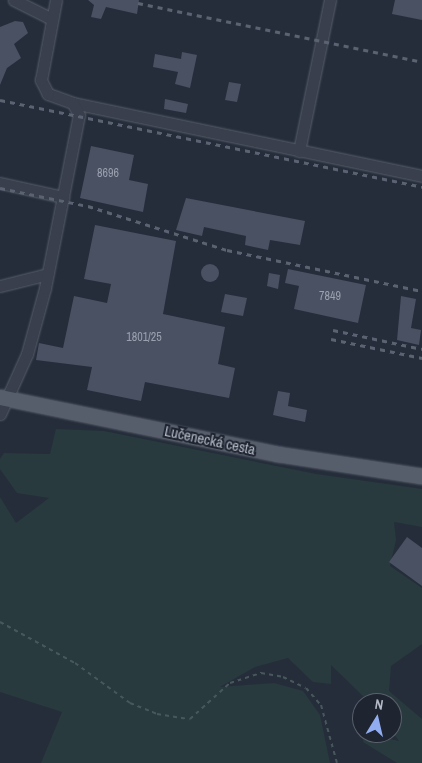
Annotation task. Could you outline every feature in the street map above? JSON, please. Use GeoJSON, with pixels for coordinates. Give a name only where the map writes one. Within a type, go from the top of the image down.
{"type":"FeatureCollection","features":[{"type":"Feature","properties":{"kind":"main road","name":"Lučenecká cesta"},"geometry":{"type":"LineString","coordinates":[[3,398],[295,458],[422,476]]}},
{"type":"Feature","properties":{"kind":"lane"},"geometry":{"type":"LineString","coordinates":[[14,0],[52,19]]}},
{"type":"Feature","properties":{"kind":"lane"},"geometry":{"type":"LineString","coordinates":[[56,0],[41,80],[48,94],[73,103],[422,176]]}},
{"type":"Feature","properties":{"kind":"lane"},"geometry":{"type":"LineString","coordinates":[[299,151],[330,0]]}},
{"type":"Feature","properties":{"kind":"lane"},"geometry":{"type":"LineString","coordinates":[[0,414],[3,398],[27,354],[48,274],[79,115],[73,103]]}},
{"type":"Feature","properties":{"kind":"lane"},"geometry":{"type":"LineString","coordinates":[[0,183],[63,197]]}},
{"type":"Feature","properties":{"kind":"lane"},"geometry":{"type":"LineString","coordinates":[[0,286],[48,274]]}},
{"type":"Feature","properties":{"kind":"path"},"geometry":{"type":"LineString","coordinates":[[0,622],[75,663],[130,703],[157,714],[190,719],[230,683],[260,673],[284,677],[306,688],[321,705],[337,763]]}},
{"type":"Feature","properties":{"kind":"shaded area"},"geometry":{"type":"Polygon","coordinates":[[[56,429],[104,431],[316,474],[422,489],[422,527],[394,522],[396,540],[390,566],[422,588],[422,644],[391,666],[389,691],[391,693],[360,693],[331,665],[331,684],[313,682],[288,658],[255,667],[220,687],[274,683],[303,691],[320,715],[330,763],[41,763],[62,712],[0,692],[0,497],[16,523],[49,498],[17,493],[0,469],[0,459],[4,453],[50,454],[56,429]]]}},
{"type":"Feature","properties":{"kind":"shaded area"},"geometry":{"type":"Polygon","coordinates":[[[402,702],[422,719],[422,763],[397,763],[365,743],[402,743],[402,702]]]}},
{"type":"Feature","properties":{"kind":"building"},"geometry":{"type":"Polygon","coordinates":[[[88,0],[139,0],[137,14],[106,7],[101,19],[91,17],[94,5],[88,0]]]}},
{"type":"Feature","properties":{"kind":"building"},"geometry":{"type":"Polygon","coordinates":[[[395,0],[422,0],[422,20],[392,14],[395,0]]]}},
{"type":"Feature","properties":{"kind":"building"},"geometry":{"type":"Polygon","coordinates":[[[15,21],[23,22],[28,33],[14,44],[21,58],[7,68],[0,85],[0,27],[15,21]]]}},
{"type":"Feature","properties":{"kind":"building"},"geometry":{"type":"Polygon","coordinates":[[[182,52],[197,55],[190,88],[175,84],[178,72],[153,67],[155,54],[181,59],[182,52]]]}},
{"type":"Feature","properties":{"kind":"building"},"geometry":{"type":"Polygon","coordinates":[[[229,82],[241,84],[237,102],[225,100],[229,82]]]}},
{"type":"Feature","properties":{"kind":"building"},"geometry":{"type":"Polygon","coordinates":[[[165,99],[188,104],[186,113],[164,109],[165,99]]]}},
{"type":"Feature","properties":{"kind":"building"},"geometry":{"type":"Polygon","coordinates":[[[91,146],[134,155],[129,180],[148,184],[143,212],[80,198],[91,146]]]}},
{"type":"Feature","properties":{"kind":"building"},"geometry":{"type":"Polygon","coordinates":[[[186,198],[305,221],[300,245],[270,240],[268,250],[245,245],[246,236],[204,227],[202,236],[176,230],[186,198]]]}},
{"type":"Feature","properties":{"kind":"building"},"geometry":{"type":"Polygon","coordinates":[[[95,225],[176,241],[163,314],[225,327],[218,364],[235,368],[229,398],[145,382],[141,401],[87,390],[92,367],[36,360],[39,343],[63,348],[74,296],[107,303],[111,284],[84,279],[95,225]]]}},
{"type":"Feature","properties":{"kind":"building"},"geometry":{"type":"Polygon","coordinates":[[[210,264],[216,267],[219,273],[216,279],[210,282],[204,279],[201,273],[204,267],[210,264]]]}},
{"type":"Feature","properties":{"kind":"building"},"geometry":{"type":"Polygon","coordinates":[[[288,269],[366,285],[358,323],[294,309],[299,286],[285,283],[288,269]]]}},
{"type":"Feature","properties":{"kind":"building"},"geometry":{"type":"Polygon","coordinates":[[[269,273],[280,275],[278,289],[267,286],[269,273]]]}},
{"type":"Feature","properties":{"kind":"building"},"geometry":{"type":"Polygon","coordinates":[[[225,294],[247,298],[243,316],[221,312],[225,294]]]}},
{"type":"Feature","properties":{"kind":"building"},"geometry":{"type":"Polygon","coordinates":[[[401,296],[416,299],[411,328],[421,330],[419,345],[397,340],[401,296]]]}},
{"type":"Feature","properties":{"kind":"building"},"geometry":{"type":"Polygon","coordinates":[[[278,391],[290,393],[288,406],[307,410],[305,422],[273,415],[278,391]]]}},
{"type":"Feature","properties":{"kind":"building"},"geometry":{"type":"Polygon","coordinates":[[[407,537],[422,548],[422,586],[389,562],[407,537]]]}},
{"type":"Feature","properties":{"kind":"railway"},"geometry":{"type":"LineString","coordinates":[[138,3],[422,62]]}},
{"type":"Feature","properties":{"kind":"railway"},"geometry":{"type":"LineString","coordinates":[[0,100],[422,187]]}},
{"type":"Feature","properties":{"kind":"railway"},"geometry":{"type":"LineString","coordinates":[[0,188],[88,206],[227,250],[422,291]]}},
{"type":"Feature","properties":{"kind":"railway"},"geometry":{"type":"LineString","coordinates":[[333,330],[422,349]]}},
{"type":"Feature","properties":{"kind":"railway"},"geometry":{"type":"LineString","coordinates":[[331,339],[422,358]]}}]}
